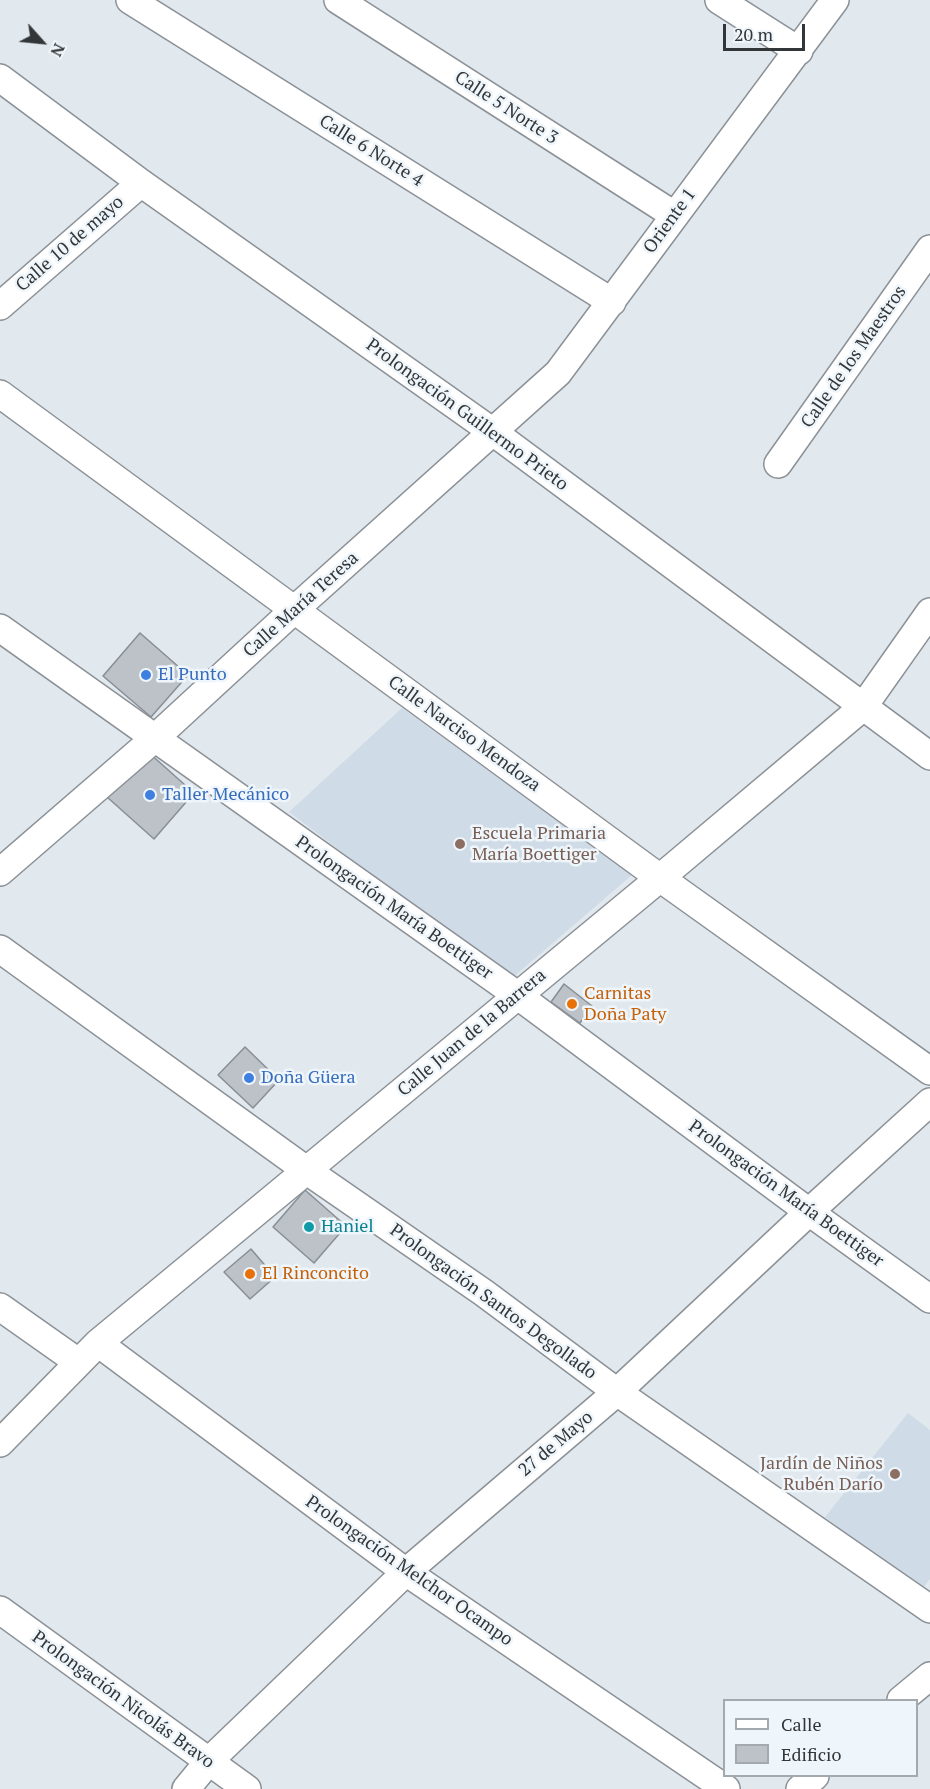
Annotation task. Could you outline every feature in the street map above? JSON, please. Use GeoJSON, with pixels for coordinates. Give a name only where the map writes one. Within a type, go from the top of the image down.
{"type":"FeatureCollection","features":[{"type":"Feature","properties":{"kind":"street","name":"Calle 6 Norte 4"},"geometry":{"type":"LineString","coordinates":[[130,0],[612,302]]}},
{"type":"Feature","properties":{"kind":"street","name":"Calle 5 Norte 3"},"geometry":{"type":"LineString","coordinates":[[338,0],[674,215]]}},
{"type":"Feature","properties":{"kind":"street"},"geometry":{"type":"LineString","coordinates":[[719,0],[799,51]]}},
{"type":"Feature","properties":{"kind":"street","name":"Oriente 1"},"geometry":{"type":"LineString","coordinates":[[493,432],[558,373],[835,0]]}},
{"type":"Feature","properties":{"kind":"street","name":"Prolongación Guillermo Prieto"},"geometry":{"type":"LineString","coordinates":[[0,78],[141,183],[493,432],[930,756]]}},
{"type":"Feature","properties":{"kind":"street","name":"Calle 10 de mayo"},"geometry":{"type":"LineString","coordinates":[[0,306],[141,183]]}},
{"type":"Feature","properties":{"kind":"street","name":"Calle de los Maestros"},"geometry":{"type":"LineString","coordinates":[[778,464],[930,249]]}},
{"type":"Feature","properties":{"kind":"street","name":"Calle Narciso Mendoza"},"geometry":{"type":"LineString","coordinates":[[0,394],[660,878],[930,1071]]}},
{"type":"Feature","properties":{"kind":"street","name":"Calle María Teresa"},"geometry":{"type":"LineString","coordinates":[[0,872],[155,738],[493,432]]}},
{"type":"Feature","properties":{"kind":"street","name":"Calle Juan de la Barrera"},"geometry":{"type":"LineString","coordinates":[[0,1443],[98,1343],[863,707],[930,612]]}},
{"type":"Feature","properties":{"kind":"street","name":"Prolongación María Boettiger"},"geometry":{"type":"LineString","coordinates":[[0,628],[517,995],[930,1299]]}},
{"type":"Feature","properties":{"kind":"street","name":"Prolongación Santos Degollado"},"geometry":{"type":"LineString","coordinates":[[0,949],[306,1170],[484,1293],[617,1392],[930,1609]]}},
{"type":"Feature","properties":{"kind":"street","name":"27 de Mayo"},"geometry":{"type":"LineString","coordinates":[[186,1789],[209,1761],[406,1572],[617,1392],[930,1102]]}},
{"type":"Feature","properties":{"kind":"street"},"geometry":{"type":"LineString","coordinates":[[0,1307],[78,1362]]}},
{"type":"Feature","properties":{"kind":"street","name":"Prolongación Melchor Ocampo"},"geometry":{"type":"LineString","coordinates":[[98,1343],[406,1572],[726,1789]]}},
{"type":"Feature","properties":{"kind":"street","name":"Prolongación Nicolás Bravo"},"geometry":{"type":"LineString","coordinates":[[0,1610],[247,1789]]}},
{"type":"Feature","properties":{"kind":"street"},"geometry":{"type":"LineString","coordinates":[[904,1699],[930,1676]]}},
{"type":"Feature","properties":{"kind":"street"},"geometry":{"type":"LineString","coordinates":[[800,1789],[814,1777]]}},
{"type":"Feature","properties":{"kind":"shaded area","name":"Escuela Primaria María Boettiger"},"geometry":{"type":"Polygon","coordinates":[[[402,708],[632,875],[511,979],[289,812],[402,708]]]}},
{"type":"Feature","properties":{"kind":"shaded area","name":"Jardín de Niños Rubén Darío"},"geometry":{"type":"Polygon","coordinates":[[[908,1413],[930,1430],[930,1579],[919,1593],[825,1517],[908,1413]]]}},
{"type":"Feature","properties":{"kind":"building","name":"El Punto"},"geometry":{"type":"Polygon","coordinates":[[[140,633],[188,675],[151,717],[103,676],[140,633]]]}},
{"type":"Feature","properties":{"kind":"building","name":"Taller Mecánico"},"geometry":{"type":"Polygon","coordinates":[[[148,752],[194,793],[154,839],[107,797],[148,752]]]}},
{"type":"Feature","properties":{"kind":"building","name":"Carnitas Doña Paty"},"geometry":{"type":"Polygon","coordinates":[[[564,984],[592,1006],[580,1023],[551,1002],[564,984]]]}},
{"type":"Feature","properties":{"kind":"building","name":"Doña Güera"},"geometry":{"type":"Polygon","coordinates":[[[245,1047],[279,1080],[253,1108],[218,1075],[245,1047]]]}},
{"type":"Feature","properties":{"kind":"building","name":"Haniel"},"geometry":{"type":"Polygon","coordinates":[[[305,1190],[346,1226],[314,1263],[273,1227],[305,1190]]]}},
{"type":"Feature","properties":{"kind":"building","name":"El Rinconcito"},"geometry":{"type":"Polygon","coordinates":[[[251,1249],[275,1277],[250,1299],[224,1272],[251,1249]]]}},
{"type":"Feature","properties":{"kind":"place","name":"El Punto"},"geometry":{"type":"Point","coordinates":[146,675]}},
{"type":"Feature","properties":{"kind":"place","name":"Taller Mecánico"},"geometry":{"type":"Point","coordinates":[150,795]}},
{"type":"Feature","properties":{"kind":"place","name":"Escuela Primaria María Boettiger"},"geometry":{"type":"Point","coordinates":[460,844]}},
{"type":"Feature","properties":{"kind":"place","name":"Carnitas Doña Paty"},"geometry":{"type":"Point","coordinates":[572,1004]}},
{"type":"Feature","properties":{"kind":"place","name":"Doña Güera"},"geometry":{"type":"Point","coordinates":[249,1078]}},
{"type":"Feature","properties":{"kind":"place","name":"Haniel"},"geometry":{"type":"Point","coordinates":[309,1227]}},
{"type":"Feature","properties":{"kind":"place","name":"El Rinconcito"},"geometry":{"type":"Point","coordinates":[250,1274]}},
{"type":"Feature","properties":{"kind":"place","name":"Jardín de Niños Rubén Darío"},"geometry":{"type":"Point","coordinates":[895,1474]}}]}
